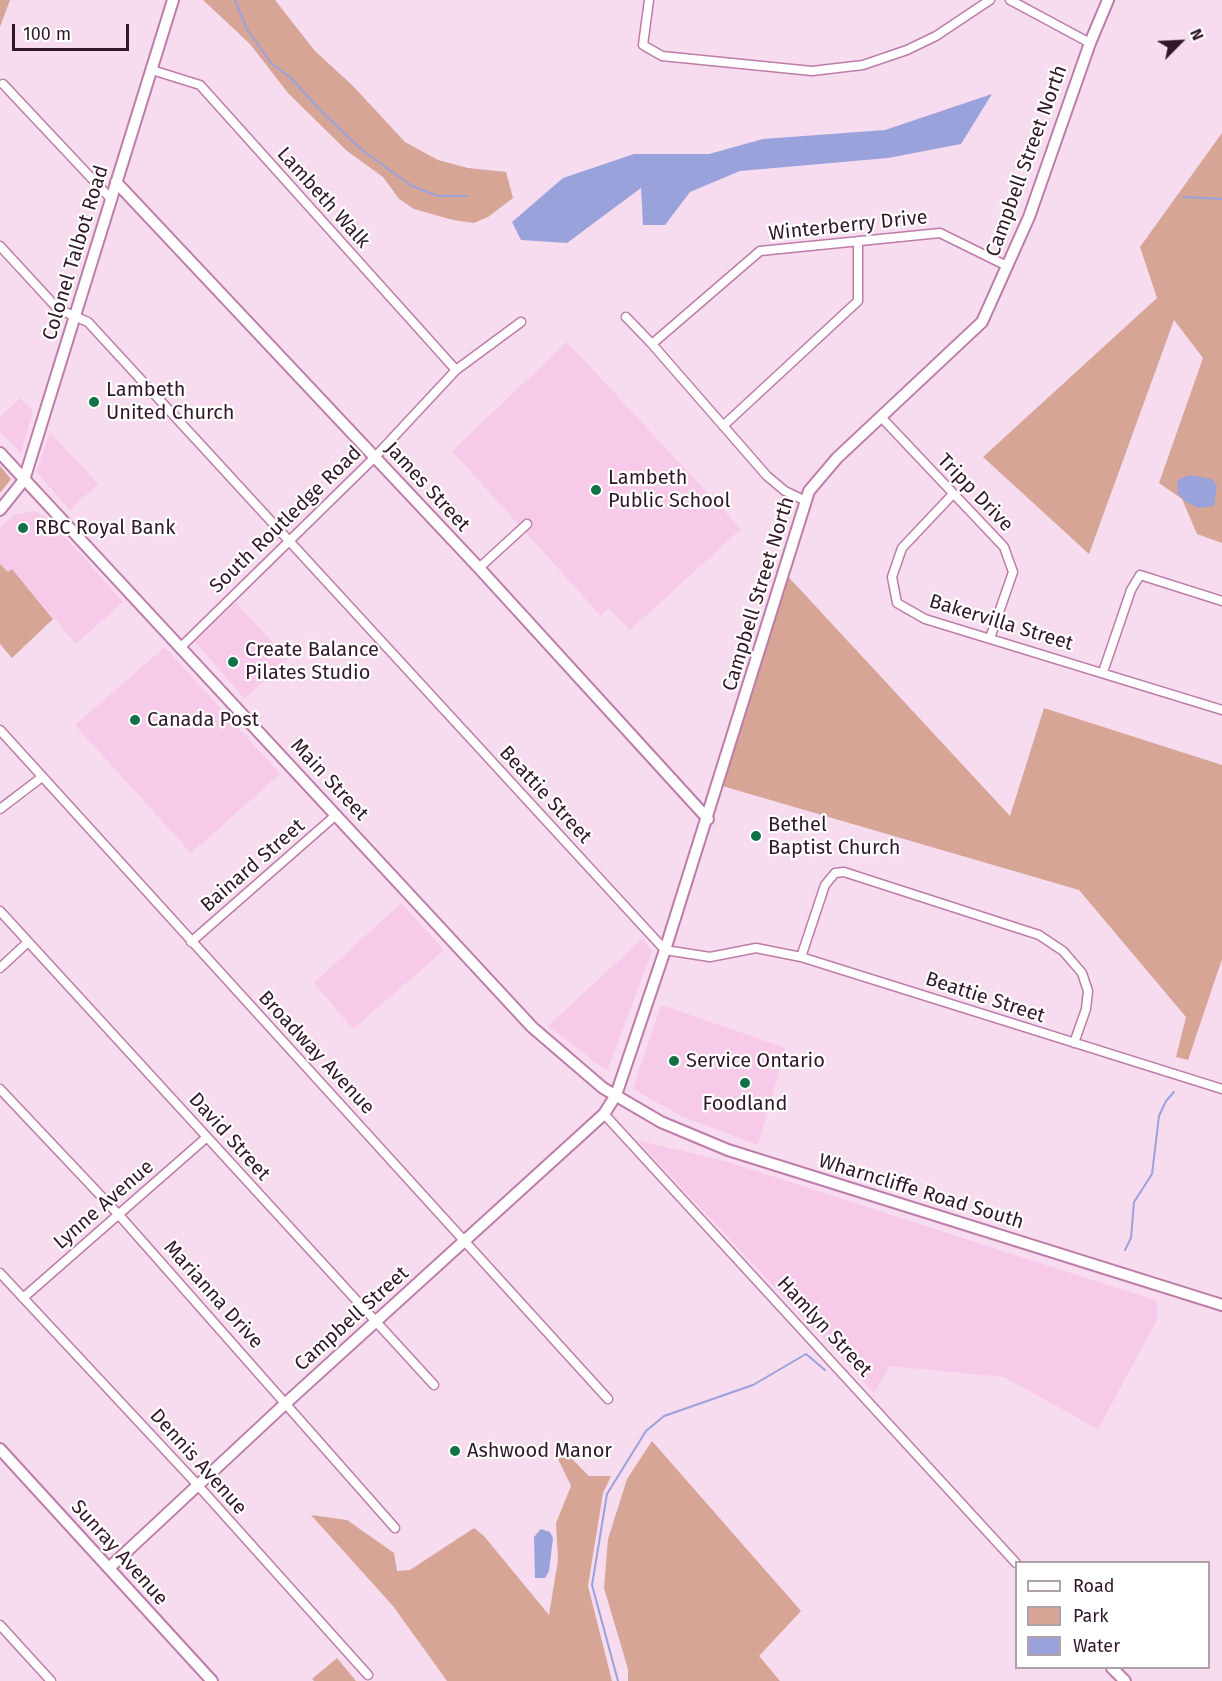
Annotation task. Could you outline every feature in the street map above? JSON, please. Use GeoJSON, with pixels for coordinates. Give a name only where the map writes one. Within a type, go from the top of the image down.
{"type":"FeatureCollection","features":[{"type":"Feature","properties":{"kind":"street","name":"Colonel Talbot Road"},"geometry":{"type":"LineString","coordinates":[[0,510],[24,480],[173,0]]}},
{"type":"Feature","properties":{"kind":"street"},"geometry":{"type":"LineString","coordinates":[[648,0],[643,45],[662,56],[812,71],[863,65],[908,50],[936,36],[990,0]]}},
{"type":"Feature","properties":{"kind":"street"},"geometry":{"type":"LineString","coordinates":[[1010,0],[1090,43]]}},
{"type":"Feature","properties":{"kind":"street","name":"Campbell Street North"},"geometry":{"type":"LineString","coordinates":[[616,1095],[708,819],[809,491],[837,458],[982,322],[1029,217],[1090,43],[1108,0]]}},
{"type":"Feature","properties":{"kind":"street","name":"Lambeth Walk"},"geometry":{"type":"LineString","coordinates":[[152,70],[200,85],[456,370]]}},
{"type":"Feature","properties":{"kind":"street"},"geometry":{"type":"LineString","coordinates":[[3,84],[111,199]]}},
{"type":"Feature","properties":{"kind":"street","name":"James Street"},"geometry":{"type":"LineString","coordinates":[[116,182],[479,568],[708,819]]}},
{"type":"Feature","properties":{"kind":"street","name":"Winterberry Drive"},"geometry":{"type":"LineString","coordinates":[[652,344],[760,251],[940,233],[1007,266]]}},
{"type":"Feature","properties":{"kind":"street"},"geometry":{"type":"LineString","coordinates":[[723,426],[858,301],[858,241]]}},
{"type":"Feature","properties":{"kind":"street","name":"Beattie Street"},"geometry":{"type":"LineString","coordinates":[[0,246],[58,309],[88,322],[665,950],[710,957],[756,948],[801,957],[1222,1089]]}},
{"type":"Feature","properties":{"kind":"street"},"geometry":{"type":"LineString","coordinates":[[626,317],[766,476],[785,491],[806,501]]}},
{"type":"Feature","properties":{"kind":"street","name":"South Routledge Road"},"geometry":{"type":"LineString","coordinates":[[181,647],[374,458],[456,370],[521,322]]}},
{"type":"Feature","properties":{"kind":"street","name":"Tripp Drive"},"geometry":{"type":"LineString","coordinates":[[881,417],[1004,547],[1013,572],[990,638]]}},
{"type":"Feature","properties":{"kind":"street","name":"Main Street"},"geometry":{"type":"LineString","coordinates":[[0,453],[532,1027],[603,1088],[616,1095]]}},
{"type":"Feature","properties":{"kind":"street","name":"Bakervilla Street"},"geometry":{"type":"LineString","coordinates":[[953,494],[902,548],[892,577],[897,603],[925,619],[1222,710]]}},
{"type":"Feature","properties":{"kind":"street"},"geometry":{"type":"LineString","coordinates":[[479,568],[527,524]]}},
{"type":"Feature","properties":{"kind":"street"},"geometry":{"type":"LineString","coordinates":[[1103,672],[1131,590],[1140,575],[1222,601]]}},
{"type":"Feature","properties":{"kind":"street","name":"Broadway Avenue"},"geometry":{"type":"LineString","coordinates":[[0,730],[608,1399]]}},
{"type":"Feature","properties":{"kind":"street"},"geometry":{"type":"LineString","coordinates":[[0,809],[42,777]]}},
{"type":"Feature","properties":{"kind":"street","name":"Bainard Street"},"geometry":{"type":"LineString","coordinates":[[191,942],[336,815]]}},
{"type":"Feature","properties":{"kind":"street"},"geometry":{"type":"LineString","coordinates":[[801,957],[825,885],[835,873],[844,872],[1039,935],[1063,951],[1082,973],[1088,991],[1086,1009],[1074,1043]]}},
{"type":"Feature","properties":{"kind":"street","name":"David Street"},"geometry":{"type":"LineString","coordinates":[[0,911],[434,1384]]}},
{"type":"Feature","properties":{"kind":"street"},"geometry":{"type":"LineString","coordinates":[[0,969],[28,942]]}},
{"type":"Feature","properties":{"kind":"street","name":"Marianna Drive"},"geometry":{"type":"LineString","coordinates":[[0,1089],[119,1215],[395,1528]]}},
{"type":"Feature","properties":{"kind":"street","name":"Campbell Street"},"geometry":{"type":"LineString","coordinates":[[109,1568],[199,1487],[286,1403],[467,1242],[604,1114],[616,1095]]}},
{"type":"Feature","properties":{"kind":"street","name":"Wharncliffe Road South"},"geometry":{"type":"LineString","coordinates":[[616,1095],[661,1122],[728,1150],[1222,1305]]}},
{"type":"Feature","properties":{"kind":"street","name":"Hamlyn Street"},"geometry":{"type":"LineString","coordinates":[[604,1114],[1015,1561]]}},
{"type":"Feature","properties":{"kind":"street","name":"Lynne Avenue"},"geometry":{"type":"LineString","coordinates":[[23,1298],[207,1137]]}},
{"type":"Feature","properties":{"kind":"street","name":"Dennis Avenue"},"geometry":{"type":"LineString","coordinates":[[0,1273],[199,1487],[368,1674]]}},
{"type":"Feature","properties":{"kind":"street","name":"Sunray Avenue"},"geometry":{"type":"LineString","coordinates":[[0,1449],[212,1681]]}},
{"type":"Feature","properties":{"kind":"street"},"geometry":{"type":"LineString","coordinates":[[0,1625],[51,1681]]}},
{"type":"Feature","properties":{"kind":"street"},"geometry":{"type":"LineString","coordinates":[[1113,1669],[1125,1681]]}},
{"type":"Feature","properties":{"kind":"shaded area","name":"Lambeth Public School"},"geometry":{"type":"Polygon","coordinates":[[[567,342],[741,529],[630,630],[609,608],[601,616],[452,451],[567,342]]]}},
{"type":"Feature","properties":{"kind":"shaded area"},"geometry":{"type":"Polygon","coordinates":[[[20,398],[33,411],[21,453],[0,432],[0,417],[20,398]]]}},
{"type":"Feature","properties":{"kind":"shaded area"},"geometry":{"type":"Polygon","coordinates":[[[50,432],[98,484],[70,510],[36,472],[50,432]]]}},
{"type":"Feature","properties":{"kind":"shaded area"},"geometry":{"type":"Polygon","coordinates":[[[35,511],[50,520],[123,602],[76,644],[12,569],[8,573],[0,564],[0,527],[14,515],[35,511]]]}},
{"type":"Feature","properties":{"kind":"shaded area"},"geometry":{"type":"Polygon","coordinates":[[[236,603],[288,659],[245,699],[195,642],[236,603]]]}},
{"type":"Feature","properties":{"kind":"shaded area"},"geometry":{"type":"Polygon","coordinates":[[[165,647],[280,774],[191,853],[75,725],[165,647]]]}},
{"type":"Feature","properties":{"kind":"shaded area"},"geometry":{"type":"Polygon","coordinates":[[[401,903],[444,950],[353,1029],[314,983],[401,903]]]}},
{"type":"Feature","properties":{"kind":"shaded area"},"geometry":{"type":"Polygon","coordinates":[[[642,939],[652,951],[607,1071],[548,1026],[642,939]]]}},
{"type":"Feature","properties":{"kind":"shaded area"},"geometry":{"type":"Polygon","coordinates":[[[661,1005],[786,1048],[758,1145],[681,1116],[633,1089],[661,1005]]]}},
{"type":"Feature","properties":{"kind":"shaded area"},"geometry":{"type":"Polygon","coordinates":[[[637,1140],[728,1162],[1157,1301],[1157,1320],[1098,1429],[1004,1377],[890,1366],[874,1393],[637,1140]]]}},
{"type":"Feature","properties":{"kind":"green space"},"geometry":{"type":"Polygon","coordinates":[[[0,0],[10,0],[0,27],[0,0]]]}},
{"type":"Feature","properties":{"kind":"green space"},"geometry":{"type":"Polygon","coordinates":[[[203,0],[275,0],[315,51],[353,86],[405,142],[438,160],[468,168],[506,172],[513,198],[488,217],[474,223],[453,220],[414,209],[399,199],[383,177],[347,151],[288,93],[250,44],[203,0]]]}},
{"type":"Feature","properties":{"kind":"green space"},"geometry":{"type":"Polygon","coordinates":[[[1222,133],[1222,543],[1197,534],[1182,499],[1159,483],[1203,358],[1174,320],[1089,554],[983,457],[1157,298],[1140,247],[1222,133]]]}},
{"type":"Feature","properties":{"kind":"green space"},"geometry":{"type":"Polygon","coordinates":[[[0,466],[11,479],[0,493],[0,466]]]}},
{"type":"Feature","properties":{"kind":"green space"},"geometry":{"type":"Polygon","coordinates":[[[0,564],[8,572],[12,569],[53,619],[12,658],[0,644],[0,564]]]}},
{"type":"Feature","properties":{"kind":"green space"},"geometry":{"type":"Polygon","coordinates":[[[782,570],[1010,816],[1044,708],[1222,765],[1222,959],[1188,1060],[1176,1057],[1186,1017],[1079,890],[712,783],[782,570]]]}},
{"type":"Feature","properties":{"kind":"green space"},"geometry":{"type":"Polygon","coordinates":[[[652,1441],[801,1611],[759,1656],[780,1681],[628,1681],[628,1669],[604,1588],[608,1539],[627,1479],[652,1441]]]}},
{"type":"Feature","properties":{"kind":"green space"},"geometry":{"type":"Polygon","coordinates":[[[566,1453],[589,1476],[611,1476],[603,1493],[588,1586],[612,1681],[447,1681],[393,1606],[311,1515],[347,1520],[394,1553],[397,1571],[410,1570],[474,1528],[484,1536],[549,1615],[558,1560],[556,1523],[571,1486],[558,1459],[566,1453]]]}},
{"type":"Feature","properties":{"kind":"green space"},"geometry":{"type":"Polygon","coordinates":[[[337,1658],[356,1681],[314,1681],[312,1679],[337,1658]]]}},
{"type":"Feature","properties":{"kind":"water"},"geometry":{"type":"Polygon","coordinates":[[[992,94],[961,144],[888,158],[740,171],[690,192],[665,225],[643,225],[641,188],[567,243],[521,240],[512,222],[563,178],[634,154],[709,154],[763,139],[885,130],[992,94]]]}},
{"type":"Feature","properties":{"kind":"water"},"geometry":{"type":"Polygon","coordinates":[[[1189,475],[1212,479],[1217,486],[1214,506],[1199,508],[1186,502],[1177,493],[1178,480],[1189,475]]]}},
{"type":"Feature","properties":{"kind":"water"},"geometry":{"type":"Polygon","coordinates":[[[541,1529],[550,1532],[553,1538],[549,1571],[545,1578],[535,1578],[534,1537],[541,1529]]]}},
{"type":"Feature","properties":{"kind":"waterway"},"geometry":{"type":"LineString","coordinates":[[235,0],[247,29],[271,63],[291,78],[321,111],[362,150],[412,186],[438,196],[467,196]]}},
{"type":"Feature","properties":{"kind":"waterway"},"geometry":{"type":"LineString","coordinates":[[1183,197],[1222,199]]}},
{"type":"Feature","properties":{"kind":"waterway"},"geometry":{"type":"LineString","coordinates":[[1125,1250],[1131,1238],[1134,1202],[1152,1174],[1159,1116],[1166,1101],[1174,1092]]}},
{"type":"Feature","properties":{"kind":"waterway"},"geometry":{"type":"LineString","coordinates":[[618,1681],[592,1585],[607,1494],[646,1431],[664,1416],[753,1385],[806,1354],[825,1370]]}},
{"type":"Feature","properties":{"kind":"place","name":"Lambeth United Church"},"geometry":{"type":"Point","coordinates":[94,402]}},
{"type":"Feature","properties":{"kind":"place","name":"Lambeth Public School"},"geometry":{"type":"Point","coordinates":[596,490]}},
{"type":"Feature","properties":{"kind":"place","name":"RBC Royal Bank"},"geometry":{"type":"Point","coordinates":[23,528]}},
{"type":"Feature","properties":{"kind":"place","name":"Create Balance Pilates Studio"},"geometry":{"type":"Point","coordinates":[233,662]}},
{"type":"Feature","properties":{"kind":"place","name":"Canada Post"},"geometry":{"type":"Point","coordinates":[135,720]}},
{"type":"Feature","properties":{"kind":"place","name":"Bethel Baptist Church"},"geometry":{"type":"Point","coordinates":[756,836]}},
{"type":"Feature","properties":{"kind":"place","name":"Service Ontario"},"geometry":{"type":"Point","coordinates":[674,1061]}},
{"type":"Feature","properties":{"kind":"place","name":"Foodland"},"geometry":{"type":"Point","coordinates":[745,1083]}},
{"type":"Feature","properties":{"kind":"place","name":"Ashwood Manor"},"geometry":{"type":"Point","coordinates":[455,1451]}}]}
